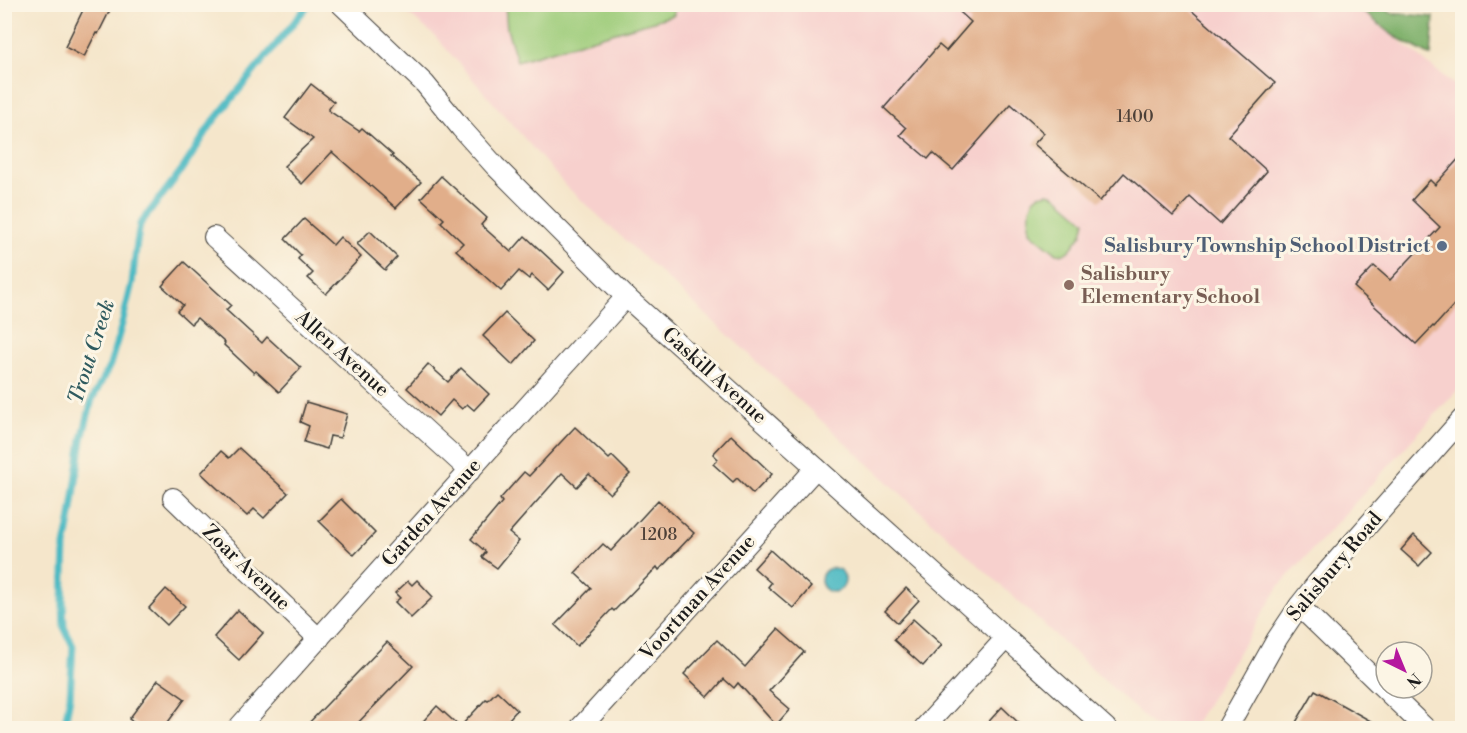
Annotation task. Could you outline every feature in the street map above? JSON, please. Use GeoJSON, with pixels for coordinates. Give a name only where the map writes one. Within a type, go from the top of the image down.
{"type":"FeatureCollection","features":[{"type":"Feature","properties":{"kind":"street","name":"Gaskill Avenue"},"geometry":{"type":"LineString","coordinates":[[341,4],[425,84],[495,166],[626,297],[1106,729]]}},
{"type":"Feature","properties":{"kind":"street","name":"Allen Avenue"},"geometry":{"type":"LineString","coordinates":[[214,237],[470,471]]}},
{"type":"Feature","properties":{"kind":"street","name":"Garden Avenue"},"geometry":{"type":"LineString","coordinates":[[238,729],[626,297]]}},
{"type":"Feature","properties":{"kind":"street","name":"Salisbury Road"},"geometry":{"type":"LineString","coordinates":[[1227,729],[1277,639],[1299,606],[1462,419]]}},
{"type":"Feature","properties":{"kind":"street","name":"Voortman Avenue"},"geometry":{"type":"LineString","coordinates":[[580,729],[816,468]]}},
{"type":"Feature","properties":{"kind":"street","name":"Zoar Avenue"},"geometry":{"type":"LineString","coordinates":[[173,498],[319,639]]}},
{"type":"Feature","properties":{"kind":"street"},"geometry":{"type":"LineString","coordinates":[[1299,606],[1425,729]]}},
{"type":"Feature","properties":{"kind":"street"},"geometry":{"type":"LineString","coordinates":[[924,729],[1006,638]]}},
{"type":"Feature","properties":{"kind":"shaded area","name":"Salisbury Elementary School"},"geometry":{"type":"Polygon","coordinates":[[[397,5],[1355,5],[1462,91],[1462,385],[1280,585],[1192,728],[1156,728],[566,186],[434,35],[397,5]]]}},
{"type":"Feature","properties":{"kind":"green space"},"geometry":{"type":"Polygon","coordinates":[[[505,5],[673,5],[674,15],[517,61],[507,29],[505,5]]]}},
{"type":"Feature","properties":{"kind":"green space"},"geometry":{"type":"Polygon","coordinates":[[[1355,5],[1381,5],[1391,13],[1434,17],[1431,56],[1394,36],[1355,5]]]}},
{"type":"Feature","properties":{"kind":"green space"},"geometry":{"type":"Polygon","coordinates":[[[1048,193],[1055,195],[1085,221],[1082,234],[1064,254],[1056,253],[1031,233],[1029,227],[1030,209],[1034,199],[1048,193]]]}},
{"type":"Feature","properties":{"kind":"water"},"geometry":{"type":"Polygon","coordinates":[[[833,568],[842,571],[845,580],[842,589],[833,592],[824,589],[821,580],[824,571],[833,568]]]}},
{"type":"Feature","properties":{"kind":"building"},"geometry":{"type":"Polygon","coordinates":[[[86,4],[113,4],[84,57],[65,47],[86,4]]]}},
{"type":"Feature","properties":{"kind":"building"},"geometry":{"type":"Polygon","coordinates":[[[951,4],[1184,4],[1275,83],[1228,136],[1267,171],[1220,224],[1190,197],[1173,216],[1124,173],[1100,201],[1034,144],[1044,133],[1011,104],[953,170],[933,153],[928,159],[900,135],[906,128],[884,108],[939,45],[946,51],[971,22],[951,4]]]}},
{"type":"Feature","properties":{"kind":"building"},"geometry":{"type":"Polygon","coordinates":[[[311,84],[334,102],[328,110],[359,131],[362,128],[421,182],[396,208],[332,152],[302,184],[284,166],[313,139],[285,118],[311,84]]]}},
{"type":"Feature","properties":{"kind":"building","name":"Salisbury Township School District"},"geometry":{"type":"Polygon","coordinates":[[[1462,155],[1462,296],[1416,344],[1354,287],[1374,266],[1390,280],[1440,227],[1412,200],[1430,180],[1435,185],[1462,155]]]}},
{"type":"Feature","properties":{"kind":"building"},"geometry":{"type":"Polygon","coordinates":[[[441,176],[487,218],[481,225],[511,252],[525,236],[564,272],[548,290],[532,275],[529,279],[519,271],[501,291],[456,250],[463,243],[441,222],[444,219],[421,198],[441,176]]]}},
{"type":"Feature","properties":{"kind":"building"},"geometry":{"type":"Polygon","coordinates":[[[304,219],[333,245],[340,237],[361,257],[326,294],[308,278],[313,273],[298,259],[301,255],[285,239],[304,219]]]}},
{"type":"Feature","properties":{"kind":"building"},"geometry":{"type":"Polygon","coordinates":[[[370,231],[397,257],[385,270],[357,244],[370,231]]]}},
{"type":"Feature","properties":{"kind":"building"},"geometry":{"type":"Polygon","coordinates":[[[184,262],[231,305],[226,310],[262,343],[267,337],[301,368],[279,392],[256,371],[254,373],[197,318],[191,324],[177,311],[183,305],[162,286],[184,262]]]}},
{"type":"Feature","properties":{"kind":"building"},"geometry":{"type":"Polygon","coordinates":[[[505,313],[534,341],[513,365],[483,336],[505,313]]]}},
{"type":"Feature","properties":{"kind":"building"},"geometry":{"type":"Polygon","coordinates":[[[428,364],[448,382],[461,368],[489,394],[474,410],[467,404],[462,409],[452,400],[438,416],[407,388],[428,364]]]}},
{"type":"Feature","properties":{"kind":"building"},"geometry":{"type":"Polygon","coordinates":[[[306,402],[347,414],[340,438],[330,436],[327,449],[304,442],[309,426],[300,422],[306,402]]]}},
{"type":"Feature","properties":{"kind":"building"},"geometry":{"type":"Polygon","coordinates":[[[575,427],[609,459],[612,456],[630,474],[610,494],[589,474],[577,487],[562,473],[509,533],[519,541],[497,568],[482,557],[486,552],[471,539],[502,502],[500,499],[524,472],[529,476],[575,427]]]}},
{"type":"Feature","properties":{"kind":"building"},"geometry":{"type":"Polygon","coordinates":[[[731,435],[772,474],[753,494],[737,478],[733,482],[713,464],[718,459],[713,454],[731,435]]]}},
{"type":"Feature","properties":{"kind":"building"},"geometry":{"type":"Polygon","coordinates":[[[239,448],[288,493],[264,518],[254,509],[247,516],[201,473],[221,451],[229,458],[239,448]]]}},
{"type":"Feature","properties":{"kind":"building"},"geometry":{"type":"Polygon","coordinates":[[[341,499],[375,533],[354,555],[319,521],[341,499]]]}},
{"type":"Feature","properties":{"kind":"building"},"geometry":{"type":"Polygon","coordinates":[[[658,500],[694,533],[659,570],[657,567],[614,611],[612,609],[577,646],[555,625],[591,588],[575,573],[603,544],[611,551],[658,500]]]}},
{"type":"Feature","properties":{"kind":"building"},"geometry":{"type":"Polygon","coordinates":[[[1414,535],[1432,552],[1419,566],[1401,550],[1414,535]]]}},
{"type":"Feature","properties":{"kind":"building"},"geometry":{"type":"Polygon","coordinates":[[[770,550],[811,587],[793,608],[768,587],[771,583],[754,568],[770,550]]]}},
{"type":"Feature","properties":{"kind":"building"},"geometry":{"type":"Polygon","coordinates":[[[417,580],[433,597],[411,618],[395,602],[400,598],[395,593],[408,581],[412,585],[417,580]]]}},
{"type":"Feature","properties":{"kind":"building"},"geometry":{"type":"Polygon","coordinates":[[[906,588],[919,600],[898,623],[885,611],[906,588]]]}},
{"type":"Feature","properties":{"kind":"building"},"geometry":{"type":"Polygon","coordinates":[[[166,589],[185,606],[167,625],[149,608],[166,589]]]}},
{"type":"Feature","properties":{"kind":"building"},"geometry":{"type":"Polygon","coordinates":[[[238,610],[263,633],[239,660],[214,637],[238,610]]]}},
{"type":"Feature","properties":{"kind":"building"},"geometry":{"type":"Polygon","coordinates":[[[913,619],[942,645],[923,666],[894,640],[913,619]]]}},
{"type":"Feature","properties":{"kind":"building"},"geometry":{"type":"Polygon","coordinates":[[[778,629],[804,652],[769,691],[790,709],[776,725],[738,683],[734,688],[724,679],[708,697],[684,674],[717,640],[745,667],[778,629]]]}},
{"type":"Feature","properties":{"kind":"building"},"geometry":{"type":"Polygon","coordinates":[[[387,642],[413,666],[352,729],[303,729],[387,642]]]}},
{"type":"Feature","properties":{"kind":"building"},"geometry":{"type":"Polygon","coordinates":[[[158,680],[185,699],[163,729],[143,729],[129,719],[158,680]]]}},
{"type":"Feature","properties":{"kind":"building"},"geometry":{"type":"Polygon","coordinates":[[[1315,690],[1385,729],[1292,729],[1315,690]]]}},
{"type":"Feature","properties":{"kind":"building"},"geometry":{"type":"Polygon","coordinates":[[[497,691],[517,710],[509,719],[517,729],[416,729],[437,706],[460,727],[486,699],[488,700],[497,691]]]}},
{"type":"Feature","properties":{"kind":"building"},"geometry":{"type":"Polygon","coordinates":[[[1002,707],[1025,729],[982,729],[1002,707]]]}},
{"type":"Feature","properties":{"kind":"waterway","name":"Trout Creek"},"geometry":{"type":"LineString","coordinates":[[64,728],[70,697],[73,646],[64,627],[65,546],[82,439],[92,400],[110,365],[122,324],[132,283],[140,224],[184,167],[212,123],[309,4]]}},
{"type":"Feature","properties":{"kind":"place","name":"Salisbury Township School District"},"geometry":{"type":"Point","coordinates":[1442,246]}},
{"type":"Feature","properties":{"kind":"place","name":"Salisbury Elementary School"},"geometry":{"type":"Point","coordinates":[1069,285]}}]}
